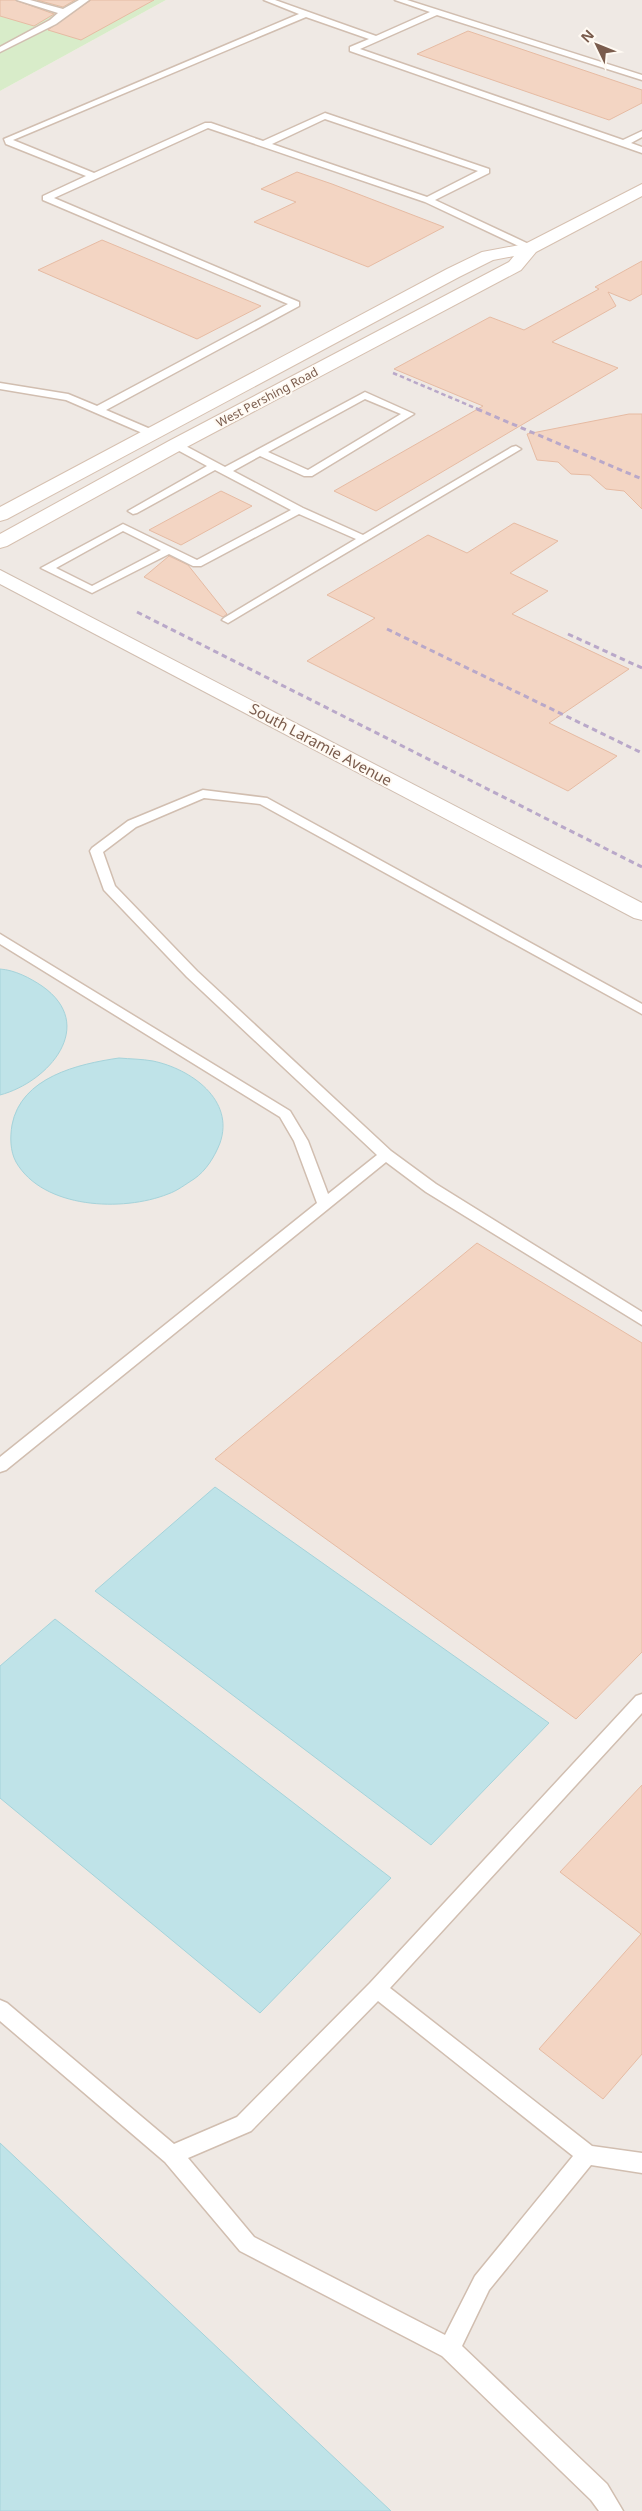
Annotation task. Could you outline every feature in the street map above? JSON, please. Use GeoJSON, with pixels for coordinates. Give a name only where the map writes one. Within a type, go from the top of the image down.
{"type":"FeatureCollection","features":[{"type":"Feature","properties":{"kind":"main road","name":"West Pershing Road"},"geometry":{"type":"LineString","coordinates":[[0,515],[151,433],[488,256],[530,248],[642,188]]}},
{"type":"Feature","properties":{"kind":"main road","name":"West Pershing Road"},"geometry":{"type":"LineString","coordinates":[[0,542],[176,445],[515,266],[530,248]]}},
{"type":"Feature","properties":{"kind":"main road"},"geometry":{"type":"LineString","coordinates":[[151,433],[176,445]]}},
{"type":"Feature","properties":{"kind":"main road","name":"South Laramie Avenue"},"geometry":{"type":"LineString","coordinates":[[0,576],[642,913]]}},
{"type":"Feature","properties":{"kind":"lane"},"geometry":{"type":"LineString","coordinates":[[21,0],[64,12]]}},
{"type":"Feature","properties":{"kind":"lane"},"geometry":{"type":"LineString","coordinates":[[0,50],[53,22],[64,12],[85,0]]}},
{"type":"Feature","properties":{"kind":"lane"},"geometry":{"type":"LineString","coordinates":[[268,0],[378,39]]}},
{"type":"Feature","properties":{"kind":"lane"},"geometry":{"type":"LineString","coordinates":[[399,0],[642,78]]}},
{"type":"Feature","properties":{"kind":"lane"},"geometry":{"type":"LineString","coordinates":[[437,12],[353,50],[642,150]]}},
{"type":"Feature","properties":{"kind":"lane"},"geometry":{"type":"LineString","coordinates":[[93,176],[9,142],[8,139],[306,14]]}},
{"type":"Feature","properties":{"kind":"lane"},"geometry":{"type":"LineString","coordinates":[[264,144],[325,116],[486,171],[428,200]]}},
{"type":"Feature","properties":{"kind":"lane"},"geometry":{"type":"LineString","coordinates":[[97,410],[296,304],[46,198],[208,125],[428,200],[530,248]]}},
{"type":"Feature","properties":{"kind":"lane"},"geometry":{"type":"LineString","coordinates":[[624,143],[642,134]]}},
{"type":"Feature","properties":{"kind":"lane"},"geometry":{"type":"LineString","coordinates":[[0,386],[68,397],[151,433]]}},
{"type":"Feature","properties":{"kind":"lane"},"geometry":{"type":"LineString","coordinates":[[133,511],[220,468],[260,452],[365,395],[409,414],[308,474],[260,452]]}},
{"type":"Feature","properties":{"kind":"lane"},"geometry":{"type":"LineString","coordinates":[[176,445],[299,510],[364,539]]}},
{"type":"Feature","properties":{"kind":"lane"},"geometry":{"type":"LineString","coordinates":[[228,620],[516,449]]}},
{"type":"Feature","properties":{"kind":"lane"},"geometry":{"type":"LineString","coordinates":[[169,550],[92,590],[47,568],[123,527],[169,550],[197,564],[299,510]]}},
{"type":"Feature","properties":{"kind":"lane"},"geometry":{"type":"LineString","coordinates":[[642,1010],[262,801],[203,794],[132,824],[96,851],[109,886],[192,974],[386,1155],[431,1188],[642,1319]]}},
{"type":"Feature","properties":{"kind":"lane"},"geometry":{"type":"LineString","coordinates":[[0,938],[285,1114],[302,1142],[325,1204]]}},
{"type":"Feature","properties":{"kind":"lane"},"geometry":{"type":"LineString","coordinates":[[0,1466],[386,1155]]}},
{"type":"Feature","properties":{"kind":"lane"},"geometry":{"type":"LineString","coordinates":[[172,2155],[244,2124],[377,1989],[642,1701]]}},
{"type":"Feature","properties":{"kind":"lane"},"geometry":{"type":"LineString","coordinates":[[377,1989],[587,2155],[642,2163]]}},
{"type":"Feature","properties":{"kind":"lane"},"geometry":{"type":"LineString","coordinates":[[0,2009],[172,2155],[248,2244],[449,2349],[599,2492],[612,2511]]}},
{"type":"Feature","properties":{"kind":"lane"},"geometry":{"type":"LineString","coordinates":[[449,2349],[482,2284],[587,2155]]}},
{"type":"Feature","properties":{"kind":"shaded area"},"geometry":{"type":"Polygon","coordinates":[[[166,0],[642,0],[642,2511],[0,2511],[0,91],[166,0]]]}},
{"type":"Feature","properties":{"kind":"green space"},"geometry":{"type":"Polygon","coordinates":[[[0,0],[166,0],[0,91],[0,0]]]}},
{"type":"Feature","properties":{"kind":"water"},"geometry":{"type":"Polygon","coordinates":[[[0,969],[17,973],[32,980],[42,986],[58,1001],[66,1018],[66,1034],[60,1050],[50,1065],[35,1078],[18,1088],[0,1095],[0,969]]]}},
{"type":"Feature","properties":{"kind":"water"},"geometry":{"type":"Polygon","coordinates":[[[119,1058],[149,1060],[182,1071],[195,1079],[215,1100],[221,1113],[223,1127],[220,1143],[206,1168],[194,1179],[171,1193],[150,1200],[129,1203],[107,1204],[64,1198],[28,1178],[14,1158],[11,1134],[17,1109],[27,1095],[39,1084],[70,1069],[119,1058]]]}},
{"type":"Feature","properties":{"kind":"water"},"geometry":{"type":"Polygon","coordinates":[[[215,1487],[549,1723],[431,1845],[95,1591],[215,1487]]]}},
{"type":"Feature","properties":{"kind":"water"},"geometry":{"type":"Polygon","coordinates":[[[55,1619],[391,1878],[260,2013],[0,1798],[0,1666],[55,1619]]]}},
{"type":"Feature","properties":{"kind":"water"},"geometry":{"type":"Polygon","coordinates":[[[0,2143],[391,2511],[0,2511],[0,2143]]]}},
{"type":"Feature","properties":{"kind":"building"},"geometry":{"type":"Polygon","coordinates":[[[0,0],[15,0],[54,14],[34,26],[0,16],[0,0]]]}},
{"type":"Feature","properties":{"kind":"building"},"geometry":{"type":"Polygon","coordinates":[[[37,0],[75,0],[63,7],[37,0]]]}},
{"type":"Feature","properties":{"kind":"building"},"geometry":{"type":"Polygon","coordinates":[[[91,0],[154,0],[81,40],[48,30],[91,0]]]}},
{"type":"Feature","properties":{"kind":"building"},"geometry":{"type":"Polygon","coordinates":[[[468,31],[642,90],[642,103],[609,120],[417,54],[468,31]]]}},
{"type":"Feature","properties":{"kind":"building"},"geometry":{"type":"Polygon","coordinates":[[[297,172],[444,227],[368,267],[254,222],[296,202],[261,189],[297,172]]]}},
{"type":"Feature","properties":{"kind":"building"},"geometry":{"type":"Polygon","coordinates":[[[102,240],[261,306],[197,339],[38,270],[102,240]]]}},
{"type":"Feature","properties":{"kind":"building"},"geometry":{"type":"Polygon","coordinates":[[[642,261],[642,294],[630,301],[608,292],[616,306],[552,342],[618,368],[376,511],[334,491],[483,406],[394,369],[490,317],[524,330],[599,289],[595,287],[642,261]]]}},
{"type":"Feature","properties":{"kind":"building"},"geometry":{"type":"Polygon","coordinates":[[[629,414],[642,414],[642,509],[624,491],[606,489],[590,475],[571,474],[558,462],[537,460],[527,434],[629,414]]]}},
{"type":"Feature","properties":{"kind":"building"},"geometry":{"type":"Polygon","coordinates":[[[221,491],[252,506],[181,545],[149,530],[221,491]]]}},
{"type":"Feature","properties":{"kind":"building"},"geometry":{"type":"Polygon","coordinates":[[[514,523],[558,541],[510,573],[548,591],[512,614],[629,669],[549,723],[617,756],[568,791],[307,661],[375,618],[327,595],[428,535],[467,553],[514,523]]]}},
{"type":"Feature","properties":{"kind":"building"},"geometry":{"type":"Polygon","coordinates":[[[169,556],[188,565],[227,614],[223,617],[144,577],[169,556]]]}},
{"type":"Feature","properties":{"kind":"building"},"geometry":{"type":"Polygon","coordinates":[[[477,1243],[642,1343],[642,1652],[576,1719],[215,1459],[477,1243]]]}},
{"type":"Feature","properties":{"kind":"building"},"geometry":{"type":"Polygon","coordinates":[[[642,1785],[642,2054],[603,2099],[539,2049],[641,1934],[560,1872],[642,1785]]]}},
{"type":"Feature","properties":{"kind":"railway"},"geometry":{"type":"LineString","coordinates":[[393,373],[480,410]]}},
{"type":"Feature","properties":{"kind":"railway"},"geometry":{"type":"LineString","coordinates":[[477,409],[642,479]]}},
{"type":"Feature","properties":{"kind":"railway"},"geometry":{"type":"LineString","coordinates":[[137,612],[642,867]]}},
{"type":"Feature","properties":{"kind":"railway"},"geometry":{"type":"LineString","coordinates":[[387,629],[642,753]]}},
{"type":"Feature","properties":{"kind":"railway"},"geometry":{"type":"LineString","coordinates":[[568,634],[642,668]]}}]}
